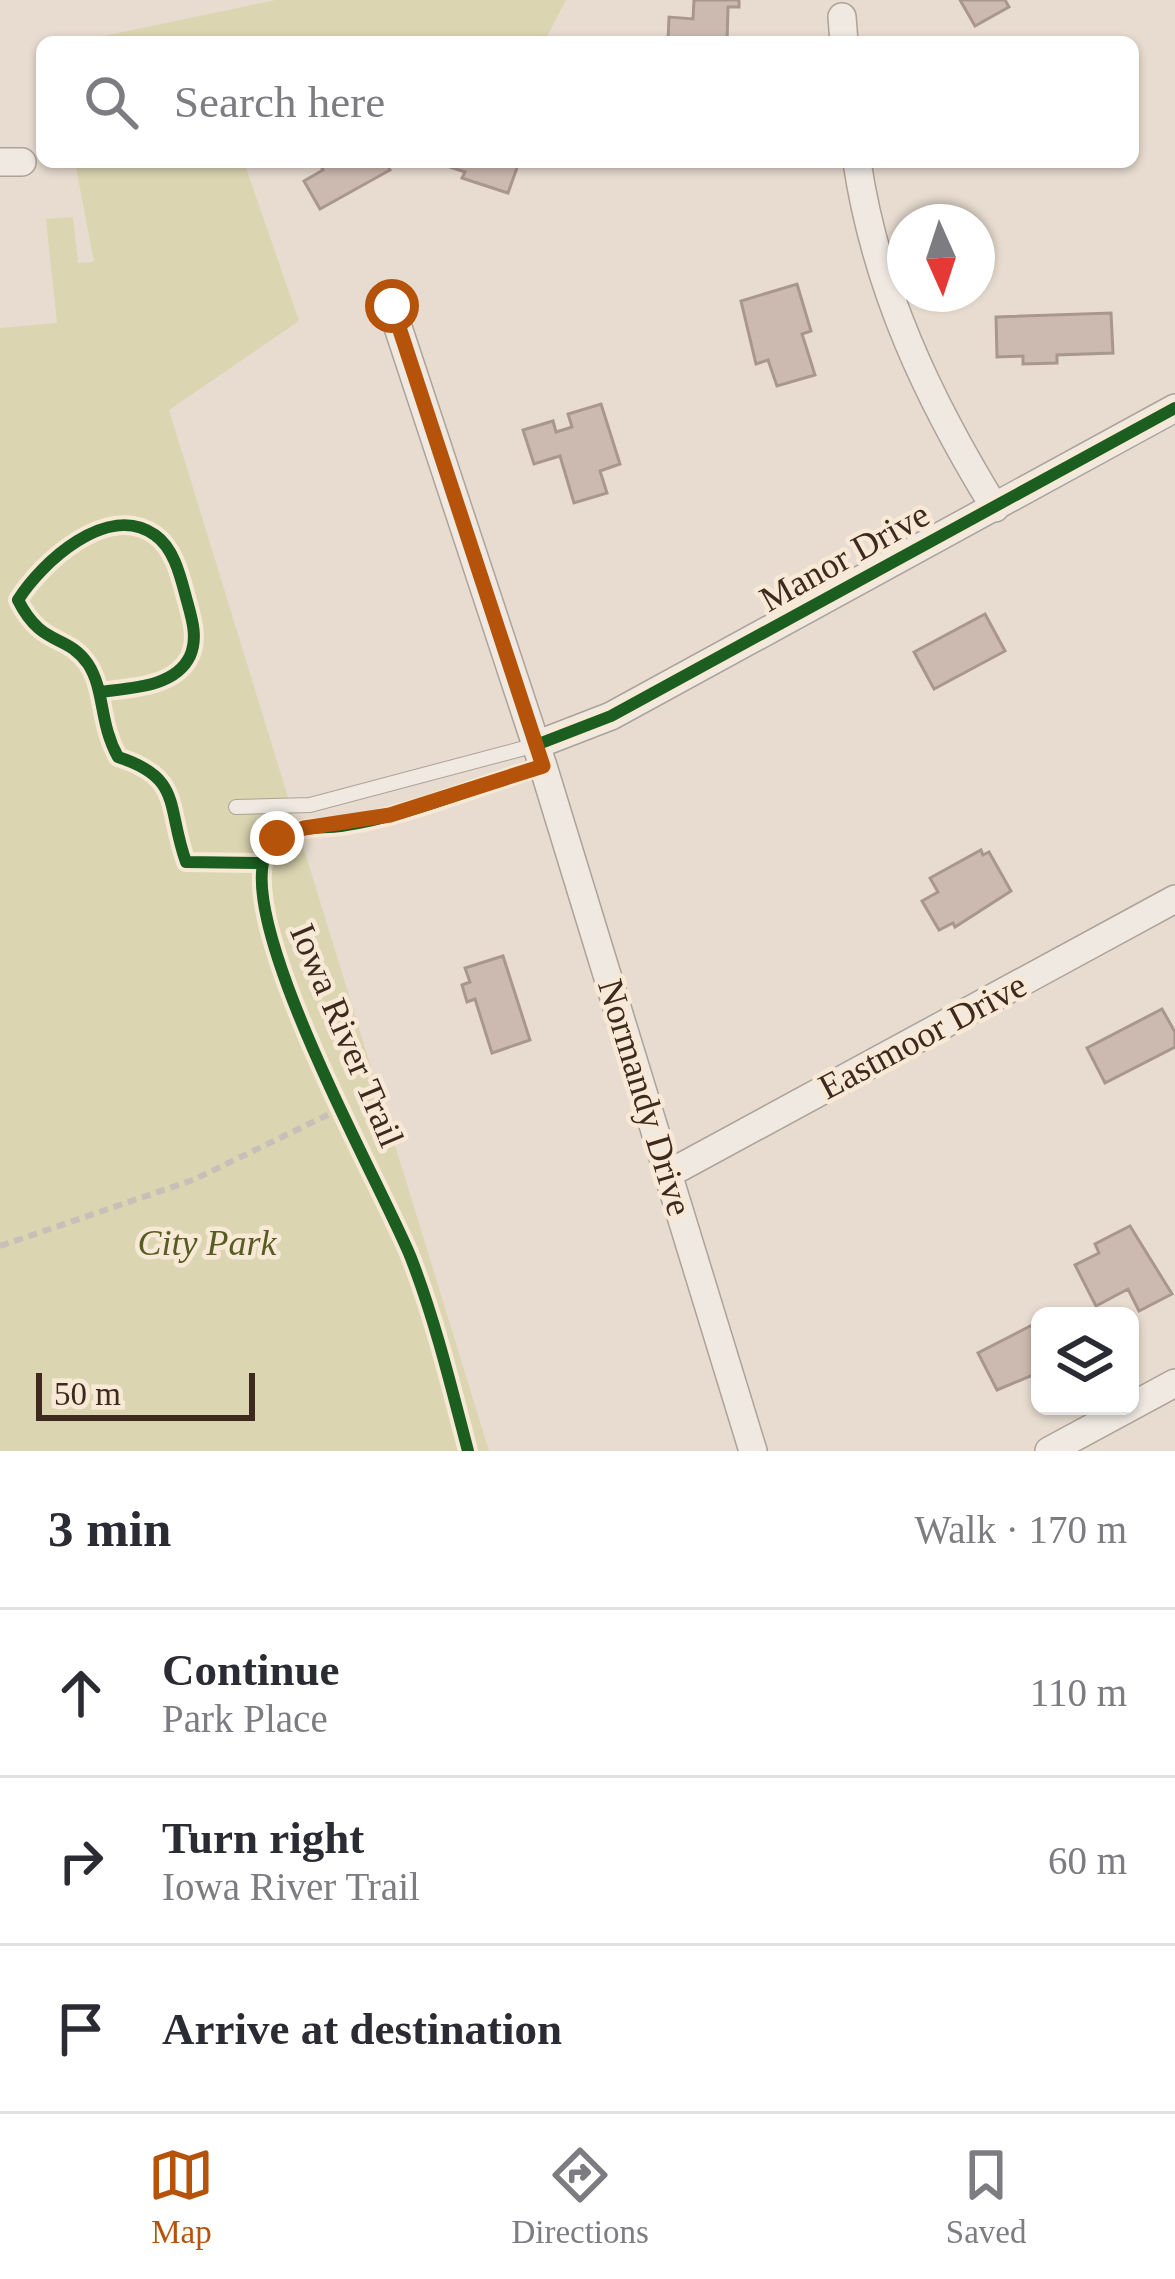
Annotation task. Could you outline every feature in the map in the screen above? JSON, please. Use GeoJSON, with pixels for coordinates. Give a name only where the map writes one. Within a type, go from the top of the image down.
{"type":"FeatureCollection","features":[{"type":"Feature","properties":{"kind":"street"},"geometry":{"type":"LineString","coordinates":[[857,168],[884,282],[913,361],[995,508]]}},
{"type":"Feature","properties":{"kind":"street","name":"Normandy Drive"},"geometry":{"type":"LineString","coordinates":[[392,306],[536,745],[754,1451]]}},
{"type":"Feature","properties":{"kind":"street","name":"Manor Drive"},"geometry":{"type":"LineString","coordinates":[[536,745],[611,716],[1175,407]]}},
{"type":"Feature","properties":{"kind":"street","name":"Eastmoor Drive"},"geometry":{"type":"LineString","coordinates":[[670,1173],[1175,899]]}},
{"type":"Feature","properties":{"kind":"street"},"geometry":{"type":"LineString","coordinates":[[1049,1451],[1175,1383]]}},
{"type":"Feature","properties":{"kind":"lane","name":"Manor Drive"},"geometry":{"type":"LineString","coordinates":[[236,807],[310,805],[536,745]]}},
{"type":"Feature","properties":{"kind":"path"},"geometry":{"type":"LineString","coordinates":[[0,1246],[193,1180],[342,1108]]}},
{"type":"Feature","properties":{"kind":"green space"},"geometry":{"type":"Polygon","coordinates":[[[276,0],[566,0],[547,36],[104,36],[276,0]]]}},
{"type":"Feature","properties":{"kind":"green space","name":"City Park"},"geometry":{"type":"Polygon","coordinates":[[[76,168],[246,168],[299,321],[169,410],[489,1451],[0,1451],[0,328],[57,323],[46,219],[73,217],[78,263],[94,262],[76,168]]]}},
{"type":"Feature","properties":{"kind":"building"},"geometry":{"type":"Polygon","coordinates":[[[694,0],[739,0],[739,7],[728,7],[727,36],[668,36],[669,17],[693,19],[694,0]]]}},
{"type":"Feature","properties":{"kind":"building"},"geometry":{"type":"Polygon","coordinates":[[[960,0],[1005,0],[1009,7],[975,26],[960,0]]]}},
{"type":"Feature","properties":{"kind":"building"},"geometry":{"type":"Polygon","coordinates":[[[453,168],[517,168],[508,193],[462,178],[465,172],[453,168]]]}},
{"type":"Feature","properties":{"kind":"building"},"geometry":{"type":"Polygon","coordinates":[[[323,170],[390,170],[320,209],[304,181],[323,170]]]}},
{"type":"Feature","properties":{"kind":"building"},"geometry":{"type":"Polygon","coordinates":[[[797,284],[811,331],[802,334],[815,375],[777,386],[768,360],[756,364],[741,301],[797,284]]]}},
{"type":"Feature","properties":{"kind":"building"},"geometry":{"type":"Polygon","coordinates":[[[1111,313],[1113,353],[1057,355],[1057,363],[1023,364],[1023,356],[997,357],[996,317],[1111,313]]]}},
{"type":"Feature","properties":{"kind":"building"},"geometry":{"type":"Polygon","coordinates":[[[601,404],[620,464],[600,471],[607,493],[574,503],[560,456],[534,464],[523,430],[553,421],[556,432],[572,427],[568,414],[601,404]]]}},
{"type":"Feature","properties":{"kind":"building"},"geometry":{"type":"Polygon","coordinates":[[[985,614],[1005,651],[934,689],[914,652],[985,614]]]}},
{"type":"Feature","properties":{"kind":"building"},"geometry":{"type":"Polygon","coordinates":[[[981,850],[983,855],[989,852],[1011,891],[955,927],[953,923],[939,930],[922,901],[938,892],[930,878],[981,850]]]}},
{"type":"Feature","properties":{"kind":"building"},"geometry":{"type":"Polygon","coordinates":[[[503,956],[530,1040],[492,1053],[475,999],[467,1002],[462,985],[470,982],[465,968],[503,956]]]}},
{"type":"Feature","properties":{"kind":"building"},"geometry":{"type":"Polygon","coordinates":[[[1162,1009],[1175,1032],[1175,1047],[1105,1083],[1087,1048],[1162,1009]]]}},
{"type":"Feature","properties":{"kind":"building"},"geometry":{"type":"Polygon","coordinates":[[[1130,1226],[1172,1294],[1139,1311],[1128,1289],[1096,1306],[1075,1265],[1099,1253],[1095,1244],[1130,1226]]]}},
{"type":"Feature","properties":{"kind":"building"},"geometry":{"type":"Polygon","coordinates":[[[1031,1326],[1031,1376],[997,1390],[978,1353],[1031,1326]]]}},
{"type":"Feature","properties":{"kind":"cycle path","name":"Iowa River Trail"},"geometry":{"type":"LineString","coordinates":[[468,1451],[411,1258],[285,980],[268,922],[262,875],[272,844],[295,831],[392,815],[543,766],[536,745],[611,716],[1175,408]]}},
{"type":"Feature","properties":{"kind":"cycle path"},"geometry":{"type":"LineString","coordinates":[[99,692],[174,675],[192,649],[192,622],[172,556],[155,535],[137,527],[117,526],[78,541],[42,569],[18,600],[36,626],[88,664],[118,757],[139,765],[163,785],[186,862],[260,863]]}},
{"type":"Feature","properties":{"kind":"route"},"geometry":{"type":"LineString","coordinates":[[277,838],[304,828],[390,815],[543,766],[392,306]]}}]}
